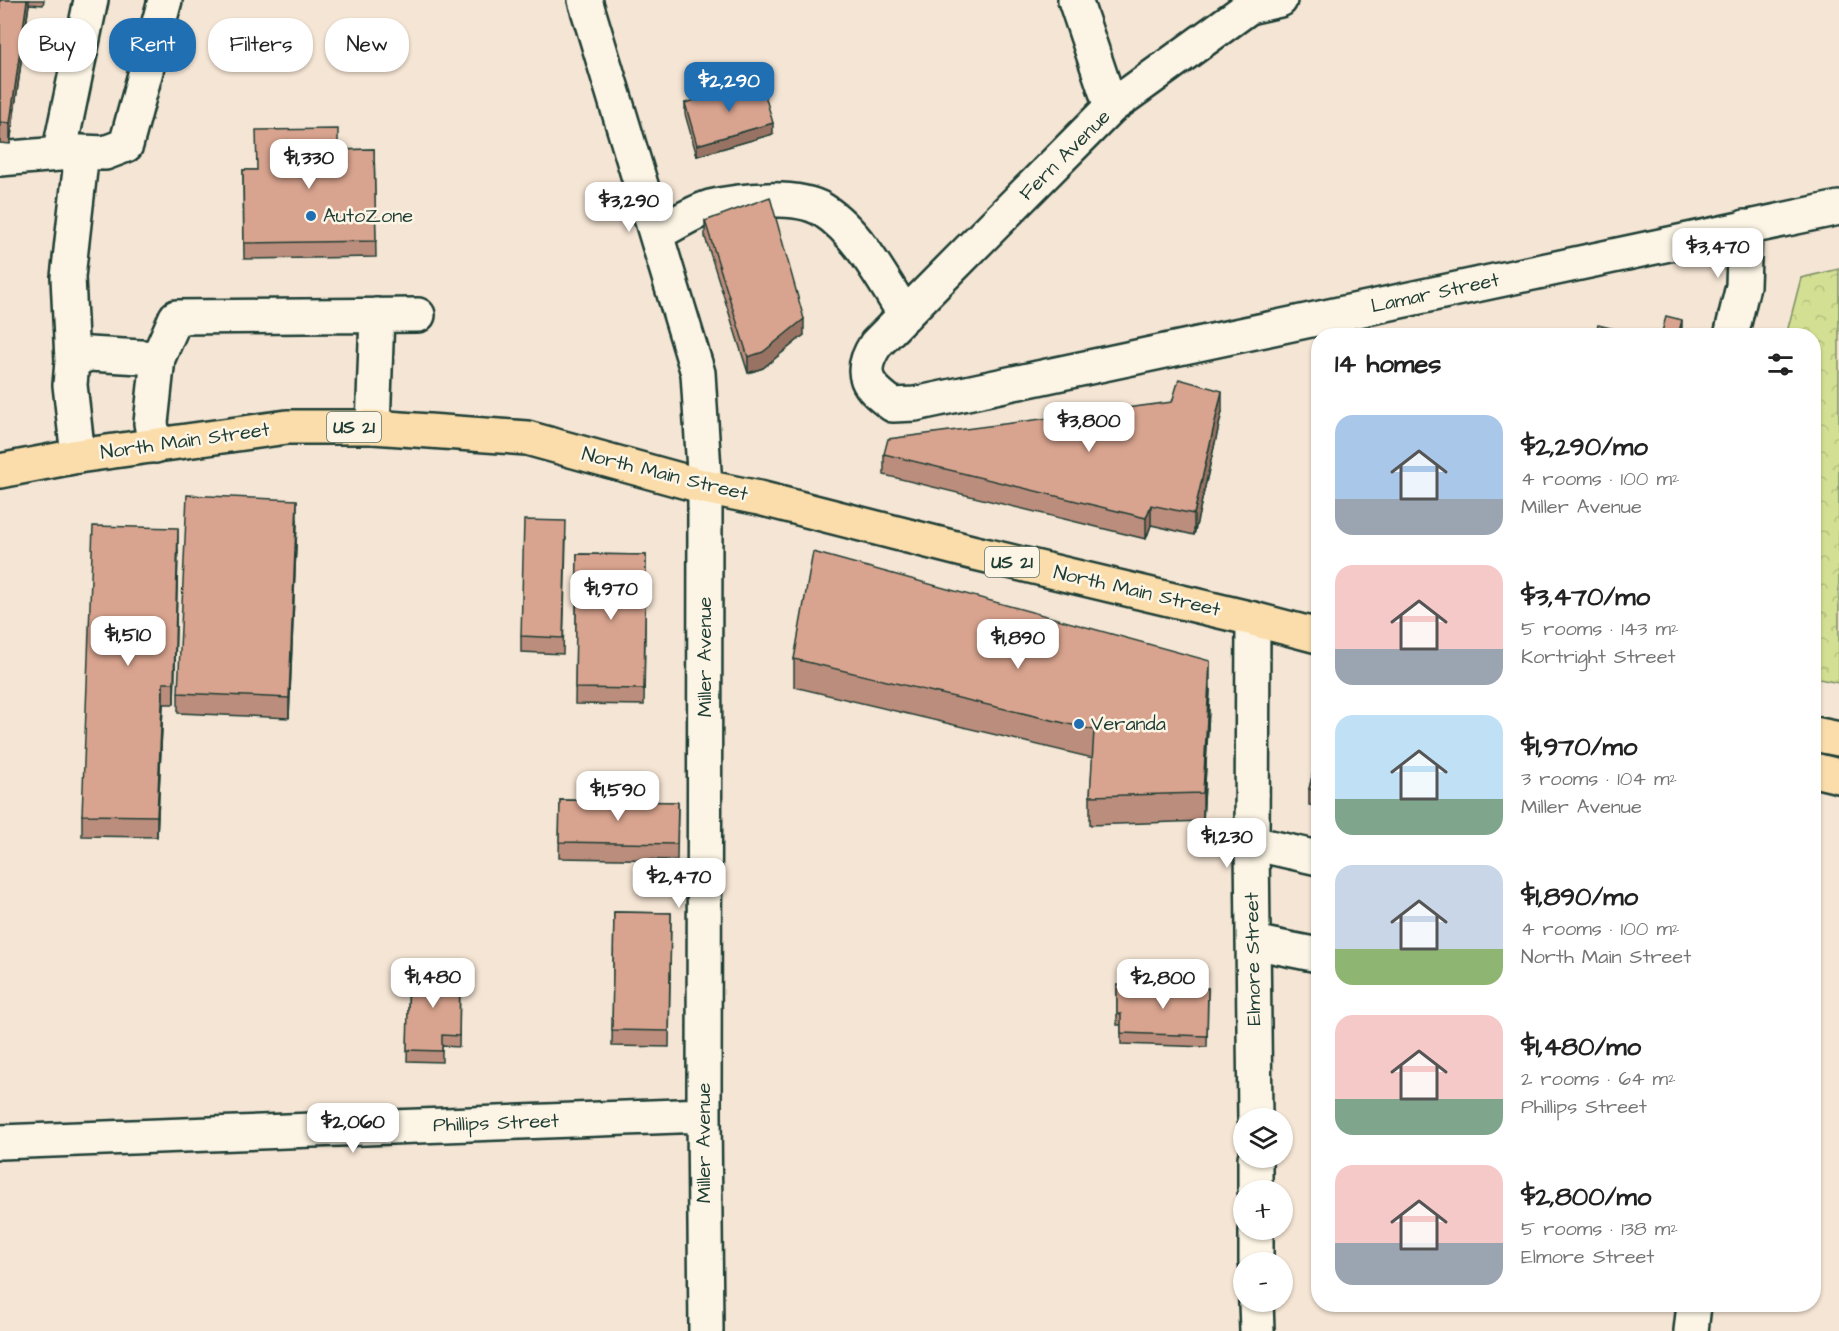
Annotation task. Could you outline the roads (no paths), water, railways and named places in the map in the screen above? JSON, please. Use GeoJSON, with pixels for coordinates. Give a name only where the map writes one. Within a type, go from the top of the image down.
{"type":"FeatureCollection","features":[{"type":"Feature","properties":{"kind":"main road","name":"North Main Street"},"geometry":{"type":"LineString","coordinates":[[0,471],[78,456],[287,427],[373,427],[527,438],[705,487],[1311,634]]}},
{"type":"Feature","properties":{"kind":"main road"},"geometry":{"type":"LineString","coordinates":[[1821,735],[1839,739]]}},
{"type":"Feature","properties":{"kind":"main road"},"geometry":{"type":"LineString","coordinates":[[1821,772],[1839,776]]}},
{"type":"Feature","properties":{"kind":"street"},"geometry":{"type":"LineString","coordinates":[[78,456],[70,385],[72,360],[68,277],[71,153],[91,0]]}},
{"type":"Feature","properties":{"kind":"street"},"geometry":{"type":"LineString","coordinates":[[0,159],[71,153],[105,153],[126,145],[165,0]]}},
{"type":"Feature","properties":{"kind":"street","name":"Miller Avenue"},"geometry":{"type":"LineString","coordinates":[[585,0],[698,373],[705,487],[706,1331]]}},
{"type":"Feature","properties":{"kind":"street"},"geometry":{"type":"LineString","coordinates":[[1075,0],[1111,108]]}},
{"type":"Feature","properties":{"kind":"street","name":"Fern Avenue"},"geometry":{"type":"LineString","coordinates":[[876,345],[1111,108],[1250,7],[1280,0]]}},
{"type":"Feature","properties":{"kind":"street"},"geometry":{"type":"LineString","coordinates":[[656,234],[708,207],[774,199],[805,202],[822,210],[841,225],[874,264],[905,315]]}},
{"type":"Feature","properties":{"kind":"street","name":"Lamar Street"},"geometry":{"type":"LineString","coordinates":[[876,345],[866,359],[866,377],[876,393],[893,405],[915,404],[1839,208]]}},
{"type":"Feature","properties":{"kind":"street"},"geometry":{"type":"LineString","coordinates":[[1733,328],[1743,286],[1745,227]]}},
{"type":"Feature","properties":{"kind":"street"},"geometry":{"type":"LineString","coordinates":[[373,427],[377,315]]}},
{"type":"Feature","properties":{"kind":"street"},"geometry":{"type":"LineString","coordinates":[[155,446],[152,423],[158,358],[176,317],[418,315]]}},
{"type":"Feature","properties":{"kind":"street"},"geometry":{"type":"LineString","coordinates":[[72,360],[89,354],[158,358]]}},
{"type":"Feature","properties":{"kind":"street","name":"Elmore Street"},"geometry":{"type":"LineString","coordinates":[[1253,619],[1252,843],[1255,1108]]}},
{"type":"Feature","properties":{"kind":"street"},"geometry":{"type":"LineString","coordinates":[[1252,843],[1311,856]]}},
{"type":"Feature","properties":{"kind":"street"},"geometry":{"type":"LineString","coordinates":[[1253,942],[1311,954]]}},
{"type":"Feature","properties":{"kind":"street","name":"Phillips Street"},"geometry":{"type":"LineString","coordinates":[[0,1142],[704,1115]]}},
{"type":"Feature","properties":{"kind":"street"},"geometry":{"type":"LineString","coordinates":[[1256,1312],[1257,1331]]}},
{"type":"Feature","properties":{"kind":"street"},"geometry":{"type":"LineString","coordinates":[[1691,1331],[1693,1312]]}},
{"type":"Feature","properties":{"kind":"place","name":"AutoZone"},"geometry":{"type":"Point","coordinates":[311,216]}},
{"type":"Feature","properties":{"kind":"place","name":"Veranda"},"geometry":{"type":"Point","coordinates":[1079,724]}}]}
